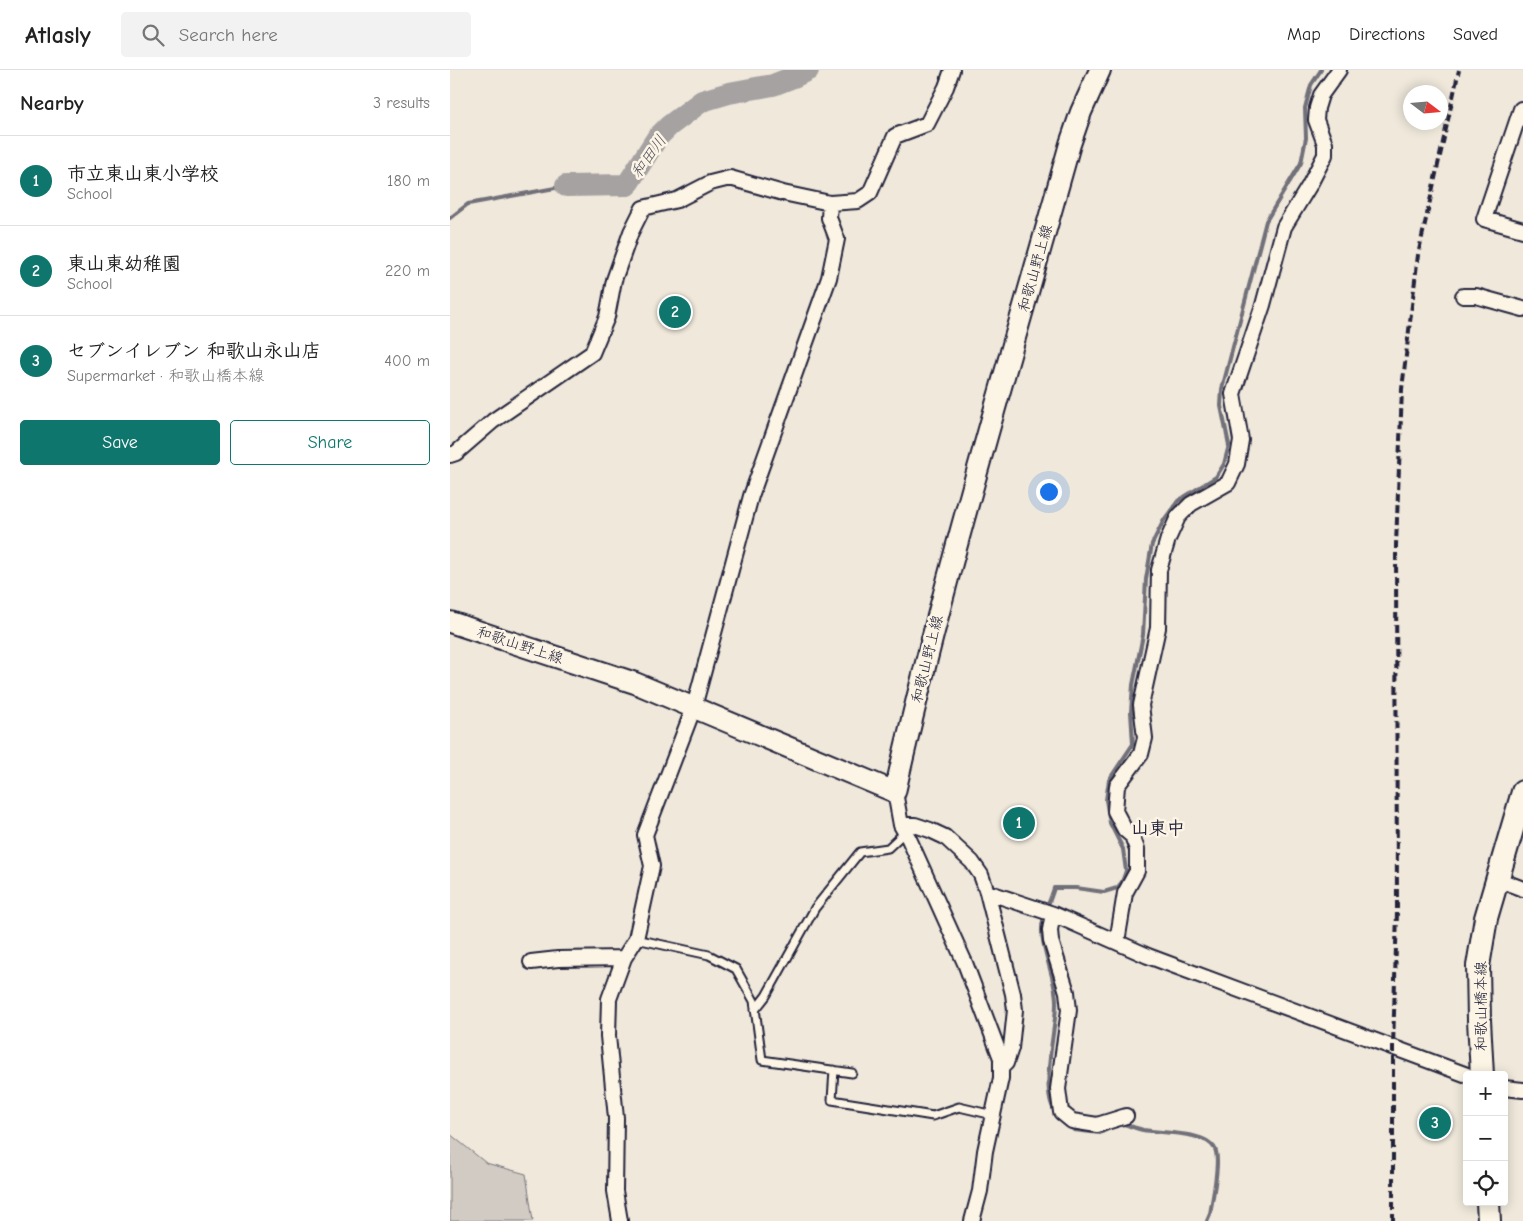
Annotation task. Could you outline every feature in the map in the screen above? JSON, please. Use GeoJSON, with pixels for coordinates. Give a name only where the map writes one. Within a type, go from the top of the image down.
{"type":"FeatureCollection","features":[{"type":"Feature","properties":{"kind":"main road","name":"和歌山野上線"},"geometry":{"type":"LineString","coordinates":[[450,622],[635,683],[895,792],[937,617],[1067,153],[1081,112],[1100,70]]}},
{"type":"Feature","properties":{"kind":"main road","name":"和歌山橋本線"},"geometry":{"type":"LineString","coordinates":[[1482,1071],[1478,966],[1486,918],[1523,792]]}},
{"type":"Feature","properties":{"kind":"main road"},"geometry":{"type":"LineString","coordinates":[[1488,1206],[1490,1221]]}},
{"type":"Feature","properties":{"kind":"street"},"geometry":{"type":"LineString","coordinates":[[450,455],[456,453],[493,421],[592,353],[607,317],[614,280],[631,232],[642,208],[678,200],[710,183],[730,178],[783,194],[830,203],[858,201],[870,193],[895,136],[927,124],[946,87],[952,70]]}},
{"type":"Feature","properties":{"kind":"street"},"geometry":{"type":"LineString","coordinates":[[1117,942],[1125,893],[1137,871],[1138,849],[1132,836],[1125,830],[1115,810],[1117,786],[1141,754],[1145,738],[1141,705],[1158,628],[1160,570],[1168,538],[1178,516],[1191,504],[1228,483],[1237,464],[1241,440],[1233,394],[1263,305],[1284,227],[1325,155],[1325,144],[1316,120],[1317,108],[1321,95],[1339,70]]}},
{"type":"Feature","properties":{"kind":"street"},"geometry":{"type":"LineString","coordinates":[[1521,109],[1484,219],[1523,230]]}},
{"type":"Feature","properties":{"kind":"street"},"geometry":{"type":"LineString","coordinates":[[620,1221],[615,1191],[616,1118],[608,1036],[609,999],[624,958],[636,939],[652,866],[645,835],[694,708],[752,496],[828,278],[837,239],[829,218],[830,203]]}},
{"type":"Feature","properties":{"kind":"street"},"geometry":{"type":"LineString","coordinates":[[1463,296],[1476,296],[1522,305]]}},
{"type":"Feature","properties":{"kind":"street"},"geometry":{"type":"LineString","coordinates":[[895,792],[903,828],[965,963],[1001,1058],[1001,1078],[985,1152],[980,1191],[972,1221]]}},
{"type":"Feature","properties":{"kind":"street"},"geometry":{"type":"LineString","coordinates":[[903,828],[915,825],[945,837],[972,862],[981,874],[1013,994],[1015,1010],[1011,1048],[1006,1063],[1001,1069]]}},
{"type":"Feature","properties":{"kind":"street"},"geometry":{"type":"LineString","coordinates":[[1497,879],[1523,889]]}},
{"type":"Feature","properties":{"kind":"street"},"geometry":{"type":"LineString","coordinates":[[987,892],[1052,914],[1148,956],[1463,1074]]}},
{"type":"Feature","properties":{"kind":"street"},"geometry":{"type":"LineString","coordinates":[[1052,914],[1051,941],[1067,992],[1069,1010],[1058,1089],[1061,1112],[1072,1122],[1097,1124],[1126,1116]]}},
{"type":"Feature","properties":{"kind":"street"},"geometry":{"type":"LineString","coordinates":[[531,962],[558,959],[624,958]]}},
{"type":"Feature","properties":{"kind":"street"},"geometry":{"type":"LineString","coordinates":[[1508,1088],[1523,1090]]}},
{"type":"Feature","properties":{"kind":"lane"},"geometry":{"type":"LineString","coordinates":[[755,1010],[766,996],[815,908],[860,852],[888,848],[903,828]]}},
{"type":"Feature","properties":{"kind":"lane"},"geometry":{"type":"LineString","coordinates":[[636,939],[709,955],[736,969],[754,1001],[762,1060],[852,1073]]}},
{"type":"Feature","properties":{"kind":"lane"},"geometry":{"type":"LineString","coordinates":[[834,1070],[832,1100],[933,1116],[960,1107],[993,1115]]}},
{"type":"Feature","properties":{"kind":"shaded area"},"geometry":{"type":"Polygon","coordinates":[[[450,1134],[486,1163],[526,1174],[533,1221],[450,1221],[450,1134]]]}},
{"type":"Feature","properties":{"kind":"waterway","name":"和田川"},"geometry":{"type":"LineString","coordinates":[[566,186],[627,185],[657,138],[669,126],[702,101],[729,93],[773,85],[808,70]]}},
{"type":"Feature","properties":{"kind":"waterway"},"geometry":{"type":"LineString","coordinates":[[1056,1113],[1051,1103],[1049,1090],[1056,995],[1043,941],[1042,927],[1044,916],[1054,888],[1076,888],[1104,892],[1117,888],[1122,882],[1126,871],[1123,849],[1110,823],[1106,800],[1109,780],[1133,744],[1131,712],[1133,685],[1143,635],[1146,579],[1152,544],[1164,520],[1178,501],[1216,477],[1224,464],[1229,445],[1221,406],[1222,389],[1266,221],[1301,163],[1306,138],[1305,108],[1311,85],[1321,70]]}},
{"type":"Feature","properties":{"kind":"waterway","name":"和田川"},"geometry":{"type":"LineString","coordinates":[[450,218],[468,204],[566,186]]}},
{"type":"Feature","properties":{"kind":"waterway"},"geometry":{"type":"LineString","coordinates":[[1119,1124],[1143,1130],[1193,1136],[1210,1143],[1217,1155],[1217,1171],[1210,1214],[1207,1221]]}},
{"type":"Feature","properties":{"kind":"waterway"},"geometry":{"type":"LineString","coordinates":[[1070,1126],[1074,1130],[1100,1133],[1112,1127]]}},
{"type":"Feature","properties":{"kind":"railway"},"geometry":{"type":"LineString","coordinates":[[1393,1221],[1393,1047],[1397,912],[1396,545],[1402,389],[1418,255],[1459,70]]}},
{"type":"Feature","properties":{"kind":"place","name":"東山東幼稚園"},"geometry":{"type":"Point","coordinates":[675,312]}},
{"type":"Feature","properties":{"kind":"place","name":"市立東山東小学校"},"geometry":{"type":"Point","coordinates":[1019,823]}},
{"type":"Feature","properties":{"kind":"place","name":"セブンイレブン 和歌山永山店"},"geometry":{"type":"Point","coordinates":[1435,1123]}},
{"type":"Feature","properties":{"kind":"district","name":"山東中"},"geometry":{"type":"Point","coordinates":[1158,828]}}]}
